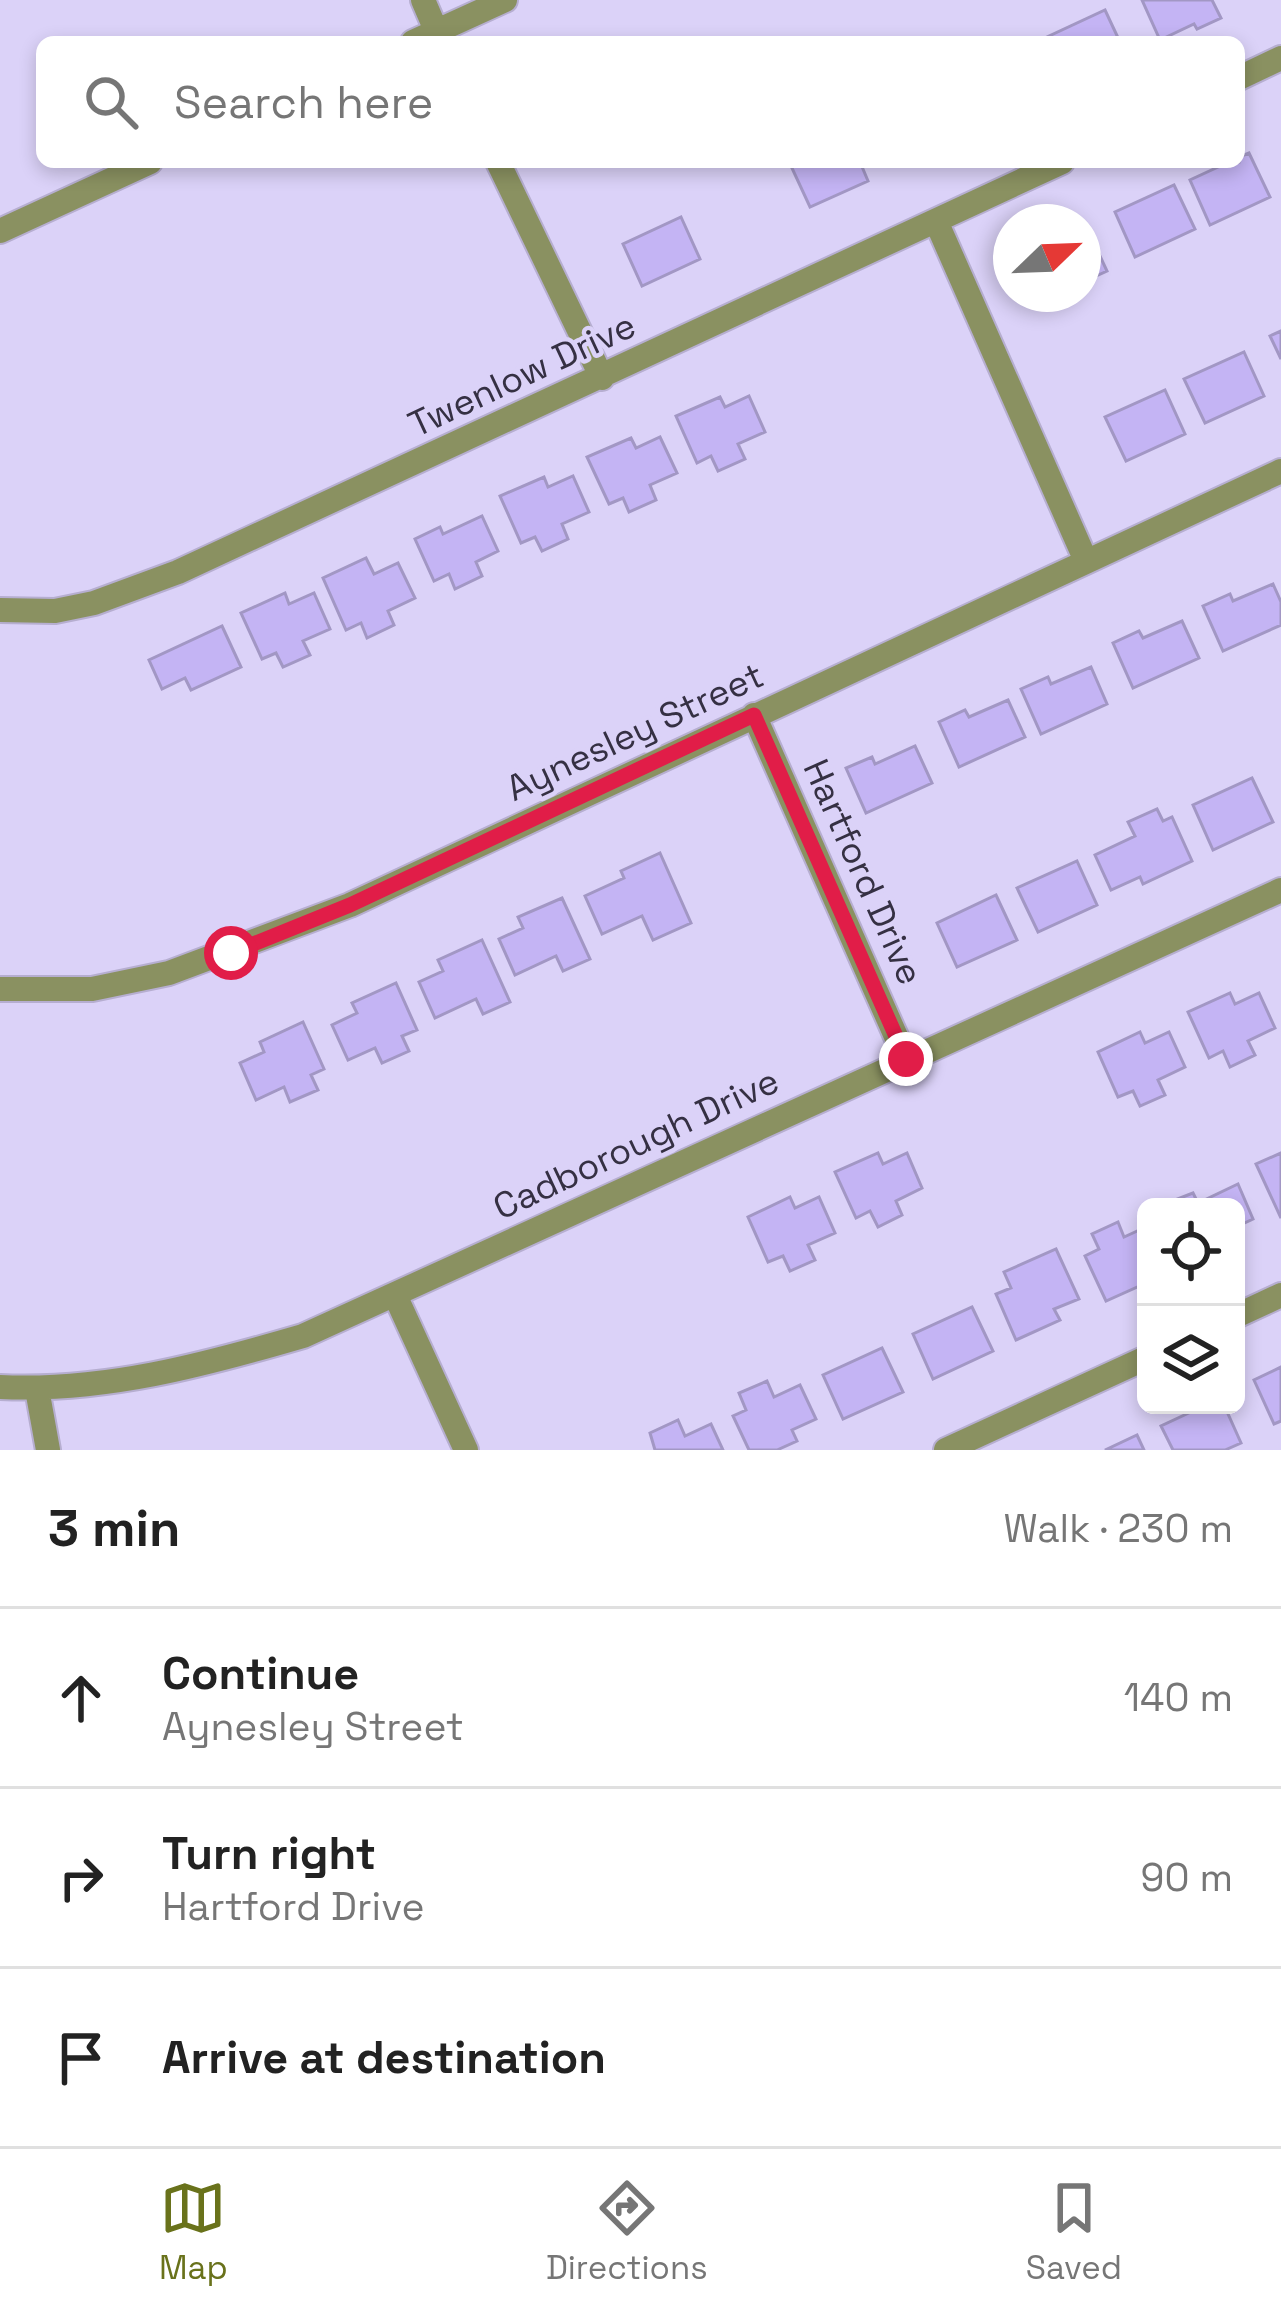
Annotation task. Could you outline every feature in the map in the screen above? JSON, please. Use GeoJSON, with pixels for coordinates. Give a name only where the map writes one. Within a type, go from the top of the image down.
{"type":"FeatureCollection","features":[{"type":"Feature","properties":{"kind":"street"},"geometry":{"type":"LineString","coordinates":[[423,0],[429,36]]}},
{"type":"Feature","properties":{"kind":"street"},"geometry":{"type":"LineString","coordinates":[[436,36],[505,0]]}},
{"type":"Feature","properties":{"kind":"street"},"geometry":{"type":"LineString","coordinates":[[1245,75],[1281,58]]}},
{"type":"Feature","properties":{"kind":"street"},"geometry":{"type":"LineString","coordinates":[[0,231],[137,168]]}},
{"type":"Feature","properties":{"kind":"street"},"geometry":{"type":"LineString","coordinates":[[501,168],[602,378]]}},
{"type":"Feature","properties":{"kind":"street","name":"Twenlow Drive"},"geometry":{"type":"LineString","coordinates":[[0,610],[55,610],[136,589],[1049,168]]}},
{"type":"Feature","properties":{"kind":"street"},"geometry":{"type":"LineString","coordinates":[[936,221],[1086,560]]}},
{"type":"Feature","properties":{"kind":"street","name":"Aynesley Street"},"geometry":{"type":"LineString","coordinates":[[0,989],[92,989],[169,973],[350,905],[1281,471]]}},
{"type":"Feature","properties":{"kind":"street","name":"Hartford Drive"},"geometry":{"type":"LineString","coordinates":[[754,715],[906,1059]]}},
{"type":"Feature","properties":{"kind":"street","name":"Cadborough Drive"},"geometry":{"type":"LineString","coordinates":[[0,1387],[38,1389],[148,1377],[303,1336],[1281,890]]}},
{"type":"Feature","properties":{"kind":"street"},"geometry":{"type":"LineString","coordinates":[[395,1295],[466,1450]]}},
{"type":"Feature","properties":{"kind":"street"},"geometry":{"type":"LineString","coordinates":[[1245,1312],[1281,1295]]}},
{"type":"Feature","properties":{"kind":"street"},"geometry":{"type":"LineString","coordinates":[[946,1450],[1137,1362]]}},
{"type":"Feature","properties":{"kind":"street"},"geometry":{"type":"LineString","coordinates":[[38,1389],[48,1450]]}},
{"type":"Feature","properties":{"kind":"building"},"geometry":{"type":"Polygon","coordinates":[[[1142,0],[1212,0],[1221,18],[1197,29],[1194,24],[1158,36],[1142,0]]]}},
{"type":"Feature","properties":{"kind":"building"},"geometry":{"type":"Polygon","coordinates":[[[1105,10],[1117,36],[1049,36],[1105,10]]]}},
{"type":"Feature","properties":{"kind":"building"},"geometry":{"type":"Polygon","coordinates":[[[1249,153],[1270,197],[1210,225],[1190,180],[1216,168],[1245,168],[1249,153]]]}},
{"type":"Feature","properties":{"kind":"building"},"geometry":{"type":"Polygon","coordinates":[[[792,168],[863,168],[868,181],[810,207],[792,168]]]}},
{"type":"Feature","properties":{"kind":"building"},"geometry":{"type":"Polygon","coordinates":[[[1174,185],[1195,229],[1135,257],[1115,212],[1174,185]]]}},
{"type":"Feature","properties":{"kind":"building"},"geometry":{"type":"Polygon","coordinates":[[[681,217],[700,259],[642,286],[623,244],[681,217]]]}},
{"type":"Feature","properties":{"kind":"building"},"geometry":{"type":"Polygon","coordinates":[[[1281,331],[1281,359],[1270,336],[1281,331]]]}},
{"type":"Feature","properties":{"kind":"building"},"geometry":{"type":"Polygon","coordinates":[[[1244,352],[1264,396],[1205,423],[1184,379],[1244,352]]]}},
{"type":"Feature","properties":{"kind":"building"},"geometry":{"type":"Polygon","coordinates":[[[1165,390],[1185,434],[1126,461],[1105,417],[1165,390]]]}},
{"type":"Feature","properties":{"kind":"building"},"geometry":{"type":"Polygon","coordinates":[[[749,396],[765,432],[738,444],[745,459],[718,471],[711,456],[697,463],[676,416],[720,397],[725,407],[749,396]]]}},
{"type":"Feature","properties":{"kind":"building"},"geometry":{"type":"Polygon","coordinates":[[[660,437],[677,473],[650,485],[656,500],[629,512],[623,498],[609,504],[587,457],[631,438],[636,448],[660,437]]]}},
{"type":"Feature","properties":{"kind":"building"},"geometry":{"type":"Polygon","coordinates":[[[573,476],[589,512],[562,524],[568,539],[542,551],[535,537],[521,543],[500,496],[544,477],[548,487],[573,476]]]}},
{"type":"Feature","properties":{"kind":"building"},"geometry":{"type":"Polygon","coordinates":[[[482,516],[498,551],[476,562],[482,576],[455,589],[449,574],[434,581],[415,539],[440,527],[443,534],[482,516]]]}},
{"type":"Feature","properties":{"kind":"building"},"geometry":{"type":"Polygon","coordinates":[[[366,558],[374,574],[398,563],[415,598],[388,611],[394,625],[367,638],[361,623],[346,630],[323,578],[366,558]]]}},
{"type":"Feature","properties":{"kind":"building"},"geometry":{"type":"Polygon","coordinates":[[[1273,584],[1281,602],[1281,625],[1223,651],[1203,606],[1230,594],[1233,601],[1273,584]]]}},
{"type":"Feature","properties":{"kind":"building"},"geometry":{"type":"Polygon","coordinates":[[[285,593],[289,604],[314,593],[330,629],[303,641],[310,655],[283,667],[276,653],[262,659],[241,613],[285,593]]]}},
{"type":"Feature","properties":{"kind":"building"},"geometry":{"type":"Polygon","coordinates":[[[1182,621],[1199,658],[1133,688],[1113,643],[1139,631],[1143,638],[1182,621]]]}},
{"type":"Feature","properties":{"kind":"building"},"geometry":{"type":"Polygon","coordinates":[[[222,626],[241,667],[191,690],[185,678],[162,689],[149,660],[222,626]]]}},
{"type":"Feature","properties":{"kind":"building"},"geometry":{"type":"Polygon","coordinates":[[[1091,667],[1107,704],[1041,734],[1021,689],[1048,677],[1051,684],[1091,667]]]}},
{"type":"Feature","properties":{"kind":"building"},"geometry":{"type":"Polygon","coordinates":[[[1008,700],[1025,737],[959,767],[939,722],[965,710],[969,717],[1008,700]]]}},
{"type":"Feature","properties":{"kind":"building"},"geometry":{"type":"Polygon","coordinates":[[[915,746],[932,783],[866,813],[846,768],[872,757],[875,764],[915,746]]]}},
{"type":"Feature","properties":{"kind":"building"},"geometry":{"type":"Polygon","coordinates":[[[1252,778],[1273,822],[1213,850],[1193,805],[1252,778]]]}},
{"type":"Feature","properties":{"kind":"building"},"geometry":{"type":"Polygon","coordinates":[[[1157,809],[1163,821],[1172,817],[1192,861],[1143,884],[1140,877],[1111,890],[1095,855],[1135,836],[1128,822],[1157,809]]]}},
{"type":"Feature","properties":{"kind":"building"},"geometry":{"type":"Polygon","coordinates":[[[660,853],[691,923],[653,940],[642,916],[602,934],[585,896],[624,878],[621,871],[660,853]]]}},
{"type":"Feature","properties":{"kind":"building"},"geometry":{"type":"Polygon","coordinates":[[[1077,861],[1097,905],[1038,932],[1017,888],[1077,861]]]}},
{"type":"Feature","properties":{"kind":"building"},"geometry":{"type":"Polygon","coordinates":[[[996,895],[1017,940],[957,967],[937,923],[996,895]]]}},
{"type":"Feature","properties":{"kind":"building"},"geometry":{"type":"Polygon","coordinates":[[[562,898],[590,959],[563,971],[556,956],[515,975],[499,939],[523,928],[518,917],[562,898]]]}},
{"type":"Feature","properties":{"kind":"building"},"geometry":{"type":"Polygon","coordinates":[[[482,940],[510,1002],[483,1014],[476,999],[435,1018],[419,982],[443,971],[438,960],[482,940]]]}},
{"type":"Feature","properties":{"kind":"building"},"geometry":{"type":"Polygon","coordinates":[[[396,983],[417,1030],[402,1036],[409,1051],[382,1063],[375,1048],[348,1060],[332,1025],[357,1013],[352,1003],[396,983]]]}},
{"type":"Feature","properties":{"kind":"building"},"geometry":{"type":"Polygon","coordinates":[[[1230,993],[1235,1004],[1259,993],[1275,1028],[1248,1041],[1255,1055],[1230,1067],[1223,1051],[1209,1058],[1188,1012],[1230,993]]]}},
{"type":"Feature","properties":{"kind":"building"},"geometry":{"type":"Polygon","coordinates":[[[303,1022],[324,1069],[311,1075],[318,1090],[290,1102],[284,1087],[256,1100],[240,1063],[264,1052],[260,1042],[303,1022]]]}},
{"type":"Feature","properties":{"kind":"building"},"geometry":{"type":"Polygon","coordinates":[[[1140,1032],[1145,1043],[1169,1032],[1185,1067],[1158,1080],[1165,1095],[1140,1106],[1133,1091],[1118,1097],[1098,1052],[1140,1032]]]}},
{"type":"Feature","properties":{"kind":"building"},"geometry":{"type":"Polygon","coordinates":[[[878,1153],[883,1164],[907,1153],[922,1188],[896,1201],[902,1215],[878,1227],[870,1211],[856,1218],[835,1172],[878,1153]]]}},
{"type":"Feature","properties":{"kind":"building"},"geometry":{"type":"Polygon","coordinates":[[[1281,1153],[1281,1218],[1256,1164],[1281,1153]]]}},
{"type":"Feature","properties":{"kind":"building"},"geometry":{"type":"Polygon","coordinates":[[[1238,1184],[1244,1198],[1209,1198],[1238,1184]]]}},
{"type":"Feature","properties":{"kind":"building"},"geometry":{"type":"Polygon","coordinates":[[[790,1197],[795,1208],[819,1197],[835,1233],[808,1245],[815,1260],[790,1271],[783,1256],[768,1262],[748,1217],[790,1197]]]}},
{"type":"Feature","properties":{"kind":"building"},"geometry":{"type":"Polygon","coordinates":[[[1118,1222],[1124,1237],[1137,1231],[1137,1287],[1106,1301],[1085,1256],[1099,1249],[1092,1234],[1118,1222]]]}},
{"type":"Feature","properties":{"kind":"building"},"geometry":{"type":"Polygon","coordinates":[[[1056,1249],[1079,1299],[1054,1309],[1060,1320],[1016,1340],[996,1294],[1011,1288],[1004,1272],[1056,1249]]]}},
{"type":"Feature","properties":{"kind":"building"},"geometry":{"type":"Polygon","coordinates":[[[972,1307],[993,1351],[933,1379],[913,1334],[972,1307]]]}},
{"type":"Feature","properties":{"kind":"building"},"geometry":{"type":"Polygon","coordinates":[[[882,1348],[903,1392],[843,1419],[823,1375],[882,1348]]]}},
{"type":"Feature","properties":{"kind":"building"},"geometry":{"type":"Polygon","coordinates":[[[1281,1367],[1281,1421],[1274,1424],[1254,1380],[1281,1367]]]}},
{"type":"Feature","properties":{"kind":"building"},"geometry":{"type":"Polygon","coordinates":[[[767,1381],[774,1397],[800,1385],[816,1419],[792,1430],[797,1441],[777,1450],[749,1450],[733,1416],[746,1410],[739,1393],[767,1381]]]}},
{"type":"Feature","properties":{"kind":"building"},"geometry":{"type":"Polygon","coordinates":[[[1187,1414],[1228,1414],[1241,1443],[1225,1450],[1173,1450],[1161,1426],[1187,1414]]]}},
{"type":"Feature","properties":{"kind":"building"},"geometry":{"type":"Polygon","coordinates":[[[678,1420],[685,1436],[711,1424],[723,1450],[655,1450],[650,1433],[678,1420]]]}},
{"type":"Feature","properties":{"kind":"building"},"geometry":{"type":"Polygon","coordinates":[[[1137,1435],[1144,1450],[1105,1450],[1137,1435]]]}},
{"type":"Feature","properties":{"kind":"route"},"geometry":{"type":"LineString","coordinates":[[231,953],[350,905],[754,715],[906,1059]]}}]}
